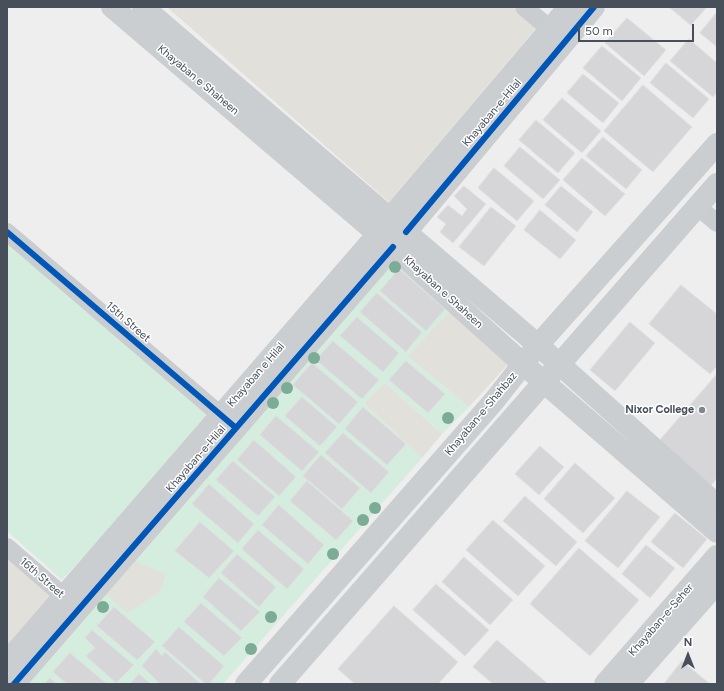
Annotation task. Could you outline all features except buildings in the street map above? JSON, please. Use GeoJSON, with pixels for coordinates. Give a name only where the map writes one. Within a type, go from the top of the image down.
{"type":"FeatureCollection","features":[{"type":"Feature","properties":{"kind":"main road","name":"Khayaban e Shaheen"},"geometry":{"type":"LineString","coordinates":[[112,7],[392,233],[538,345],[717,505]]}},
{"type":"Feature","properties":{"kind":"main road","name":"Khayaban e Shaheen"},"geometry":{"type":"LineString","coordinates":[[143,7],[392,233],[523,364],[717,532]]}},
{"type":"Feature","properties":{"kind":"main road"},"geometry":{"type":"LineString","coordinates":[[557,35],[569,7]]}},
{"type":"Feature","properties":{"kind":"main road"},"geometry":{"type":"LineString","coordinates":[[557,35],[594,7]]}},
{"type":"Feature","properties":{"kind":"main road","name":"Khayaban-e-Hilal"},"geometry":{"type":"LineString","coordinates":[[229,421],[392,233],[557,35]]}},
{"type":"Feature","properties":{"kind":"main road","name":"Khayaban-e-Shahbaz"},"geometry":{"type":"LineString","coordinates":[[246,684],[489,407],[538,345],[717,144]]}},
{"type":"Feature","properties":{"kind":"main road"},"geometry":{"type":"LineString","coordinates":[[280,684],[717,184]]}},
{"type":"Feature","properties":{"kind":"main road","name":"Khayaban e Hilal"},"geometry":{"type":"LineString","coordinates":[[7,662],[71,602],[229,421]]}},
{"type":"Feature","properties":{"kind":"main road","name":"Khayaban-e-Seher"},"geometry":{"type":"LineString","coordinates":[[605,684],[717,556]]}},
{"type":"Feature","properties":{"kind":"main road","name":"Khayaban-e-Seher"},"geometry":{"type":"LineString","coordinates":[[628,684],[717,582]]}},
{"type":"Feature","properties":{"kind":"main road"},"geometry":{"type":"LineString","coordinates":[[14,684],[71,602]]}},
{"type":"Feature","properties":{"kind":"street"},"geometry":{"type":"LineString","coordinates":[[524,7],[557,35]]}},
{"type":"Feature","properties":{"kind":"street"},"geometry":{"type":"LineString","coordinates":[[698,206],[717,223]]}},
{"type":"Feature","properties":{"kind":"street","name":"15th Street"},"geometry":{"type":"LineString","coordinates":[[7,232],[229,421]]}},
{"type":"Feature","properties":{"kind":"street","name":"16th Street"},"geometry":{"type":"LineString","coordinates":[[7,547],[71,602]]}},
{"type":"Feature","properties":{"kind":"green space"},"geometry":{"type":"Polygon","coordinates":[[[7,238],[215,415],[62,580],[7,531],[7,238]]]}},
{"type":"Feature","properties":{"kind":"green space"},"geometry":{"type":"Polygon","coordinates":[[[395,253],[453,308],[407,356],[469,407],[442,434],[385,383],[364,403],[422,458],[223,684],[23,684],[103,591],[137,562],[136,547],[395,253]]]}},
{"type":"Feature","properties":{"kind":"sand"},"geometry":{"type":"Polygon","coordinates":[[[167,7],[512,7],[537,27],[389,202],[167,7]]]}},
{"type":"Feature","properties":{"kind":"sand"},"geometry":{"type":"Polygon","coordinates":[[[453,308],[511,361],[469,407],[407,356],[453,308]]]}},
{"type":"Feature","properties":{"kind":"sand"},"geometry":{"type":"Polygon","coordinates":[[[385,383],[442,434],[422,458],[364,403],[385,383]]]}},
{"type":"Feature","properties":{"kind":"sand"},"geometry":{"type":"Polygon","coordinates":[[[136,550],[137,562],[166,574],[160,592],[127,613],[103,591],[136,550]]]}},
{"type":"Feature","properties":{"kind":"sand"},"geometry":{"type":"Polygon","coordinates":[[[7,553],[59,596],[7,654],[7,553]]]}},
{"type":"Feature","properties":{"kind":"cycle path"},"geometry":{"type":"LineString","coordinates":[[406,232],[594,7]]}},
{"type":"Feature","properties":{"kind":"cycle path"},"geometry":{"type":"LineString","coordinates":[[7,232],[236,428]]}},
{"type":"Feature","properties":{"kind":"cycle path"},"geometry":{"type":"LineString","coordinates":[[14,684],[393,247]]}},
{"type":"Feature","properties":{"kind":"place","name":"Nixor College"},"geometry":{"type":"Point","coordinates":[702,410]}}]}
